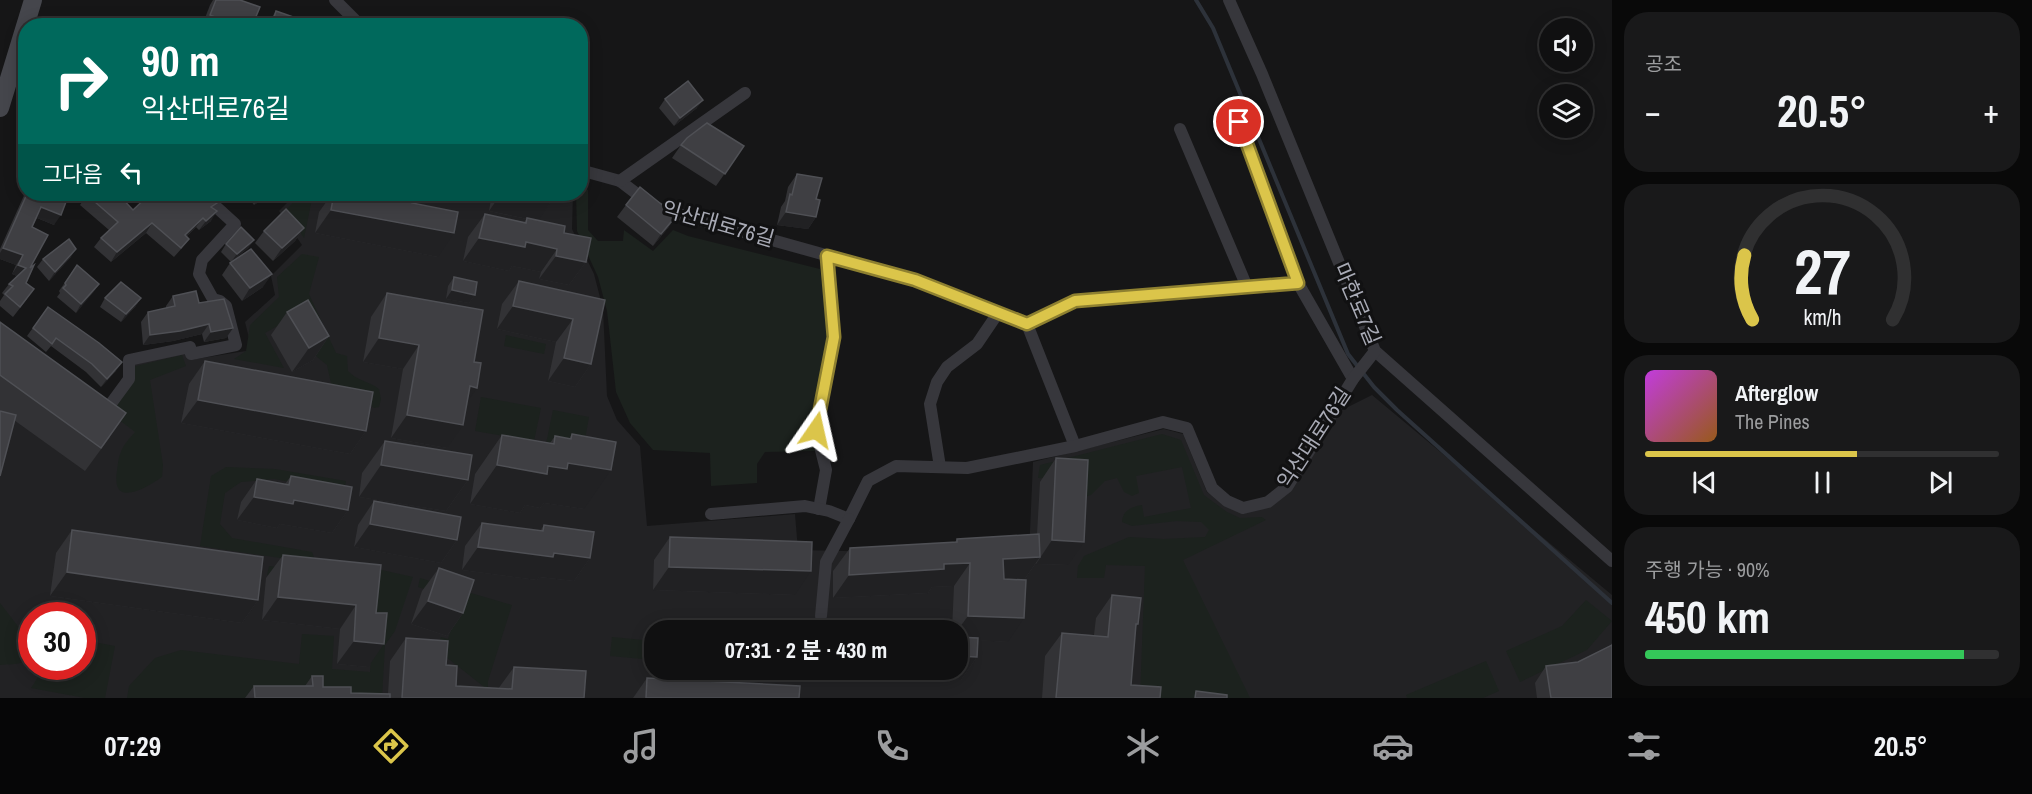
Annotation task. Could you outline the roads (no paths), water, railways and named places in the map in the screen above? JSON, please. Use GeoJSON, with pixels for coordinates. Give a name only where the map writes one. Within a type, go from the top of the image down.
{"type":"FeatureCollection","features":[{"type":"Feature","properties":{"kind":"main road"},"geometry":{"type":"LineString","coordinates":[[29,18],[33,0]]}},
{"type":"Feature","properties":{"kind":"main road"},"geometry":{"type":"LineString","coordinates":[[0,108],[18,56]]}},
{"type":"Feature","properties":{"kind":"street"},"geometry":{"type":"LineString","coordinates":[[335,0],[353,18]]}},
{"type":"Feature","properties":{"kind":"street","name":"마한로7길"},"geometry":{"type":"LineString","coordinates":[[1229,0],[1262,74],[1375,351],[1612,561]]}},
{"type":"Feature","properties":{"kind":"street"},"geometry":{"type":"LineString","coordinates":[[620,181],[746,93]]}},
{"type":"Feature","properties":{"kind":"street","name":"익산대로76길"},"geometry":{"type":"LineString","coordinates":[[1239,122],[1298,283],[1354,378]]}},
{"type":"Feature","properties":{"kind":"street"},"geometry":{"type":"LineString","coordinates":[[1180,129],[1247,287]]}},
{"type":"Feature","properties":{"kind":"street","name":"익산대로76길"},"geometry":{"type":"LineString","coordinates":[[588,173],[620,181],[654,207],[915,280],[1027,324]]}},
{"type":"Feature","properties":{"kind":"street"},"geometry":{"type":"LineString","coordinates":[[89,396],[107,409],[129,379],[129,360],[190,347],[191,354],[236,345],[226,306],[213,299],[199,274],[202,260],[235,224],[210,201]]}},
{"type":"Feature","properties":{"kind":"street"},"geometry":{"type":"LineString","coordinates":[[819,508],[826,470],[816,430],[834,337],[827,256]]}},
{"type":"Feature","properties":{"kind":"street"},"geometry":{"type":"LineString","coordinates":[[1075,446],[1027,324],[1075,301],[1298,283]]}},
{"type":"Feature","properties":{"kind":"street"},"geometry":{"type":"LineString","coordinates":[[940,467],[930,404],[937,381],[947,367],[978,344],[998,313]]}},
{"type":"Feature","properties":{"kind":"street","name":"익산대로76길"},"geometry":{"type":"LineString","coordinates":[[821,616],[826,562],[868,481],[896,466],[968,468],[1075,446],[1163,422],[1187,429],[1212,488],[1227,501],[1243,508],[1268,502],[1287,487],[1354,378],[1375,351]]}},
{"type":"Feature","properties":{"kind":"street"},"geometry":{"type":"LineString","coordinates":[[711,514],[805,506],[819,508],[849,519]]}},
{"type":"Feature","properties":{"kind":"waterway"},"geometry":{"type":"LineString","coordinates":[[1196,0],[1213,28],[1348,354],[1374,387],[1397,410],[1612,603]]}}]}
